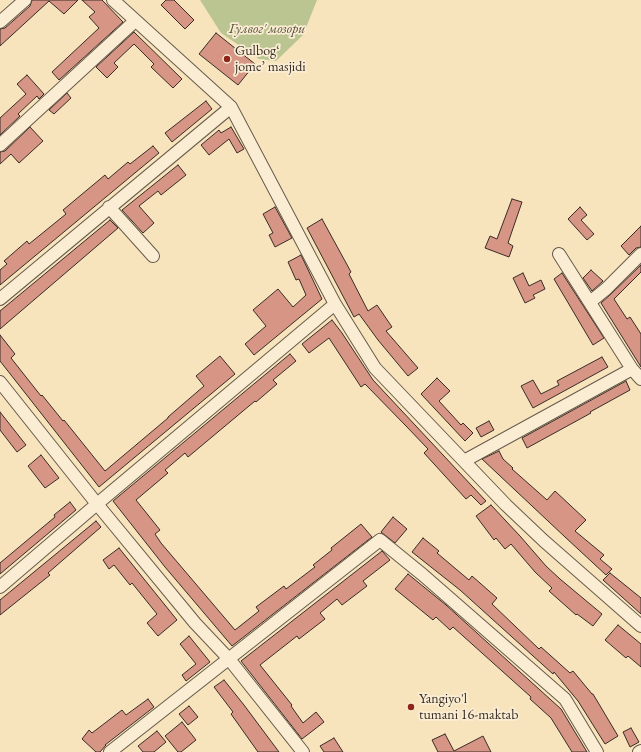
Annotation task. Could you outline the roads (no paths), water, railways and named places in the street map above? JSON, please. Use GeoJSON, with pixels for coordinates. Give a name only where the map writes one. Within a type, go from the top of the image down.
{"type":"FeatureCollection","features":[{"type":"Feature","properties":{"kind":"street"},"geometry":{"type":"LineString","coordinates":[[0,22],[25,0]]}},
{"type":"Feature","properties":{"kind":"street"},"geometry":{"type":"LineString","coordinates":[[113,0],[231,107],[335,304],[375,368],[506,505],[544,541],[641,626]]}},
{"type":"Feature","properties":{"kind":"street"},"geometry":{"type":"LineString","coordinates":[[0,145],[135,21]]}},
{"type":"Feature","properties":{"kind":"street"},"geometry":{"type":"LineString","coordinates":[[0,299],[231,107]]}},
{"type":"Feature","properties":{"kind":"street"},"geometry":{"type":"LineString","coordinates":[[109,207],[153,256]]}},
{"type":"Feature","properties":{"kind":"street"},"geometry":{"type":"LineString","coordinates":[[559,254],[632,369],[641,379]]}},
{"type":"Feature","properties":{"kind":"street"},"geometry":{"type":"LineString","coordinates":[[590,302],[641,254]]}},
{"type":"Feature","properties":{"kind":"street"},"geometry":{"type":"LineString","coordinates":[[0,587],[335,304]]}},
{"type":"Feature","properties":{"kind":"street"},"geometry":{"type":"LineString","coordinates":[[464,461],[632,369]]}},
{"type":"Feature","properties":{"kind":"street"},"geometry":{"type":"LineString","coordinates":[[0,382],[97,504],[195,623],[229,659],[303,752]]}},
{"type":"Feature","properties":{"kind":"street"},"geometry":{"type":"LineString","coordinates":[[110,752],[380,540],[423,575],[565,699],[597,752]]}},
{"type":"Feature","properties":{"kind":"place","name":"Gulbog‘ jome’ masjidi"},"geometry":{"type":"Point","coordinates":[227,59]}},
{"type":"Feature","properties":{"kind":"place","name":"Yangiyo'l tumani 16-maktab"},"geometry":{"type":"Point","coordinates":[411,707]}},
{"type":"Feature","properties":{"kind":"park label","name":"Гулвог' мозори"},"geometry":{"type":"Point","coordinates":[267,29]}}]}
